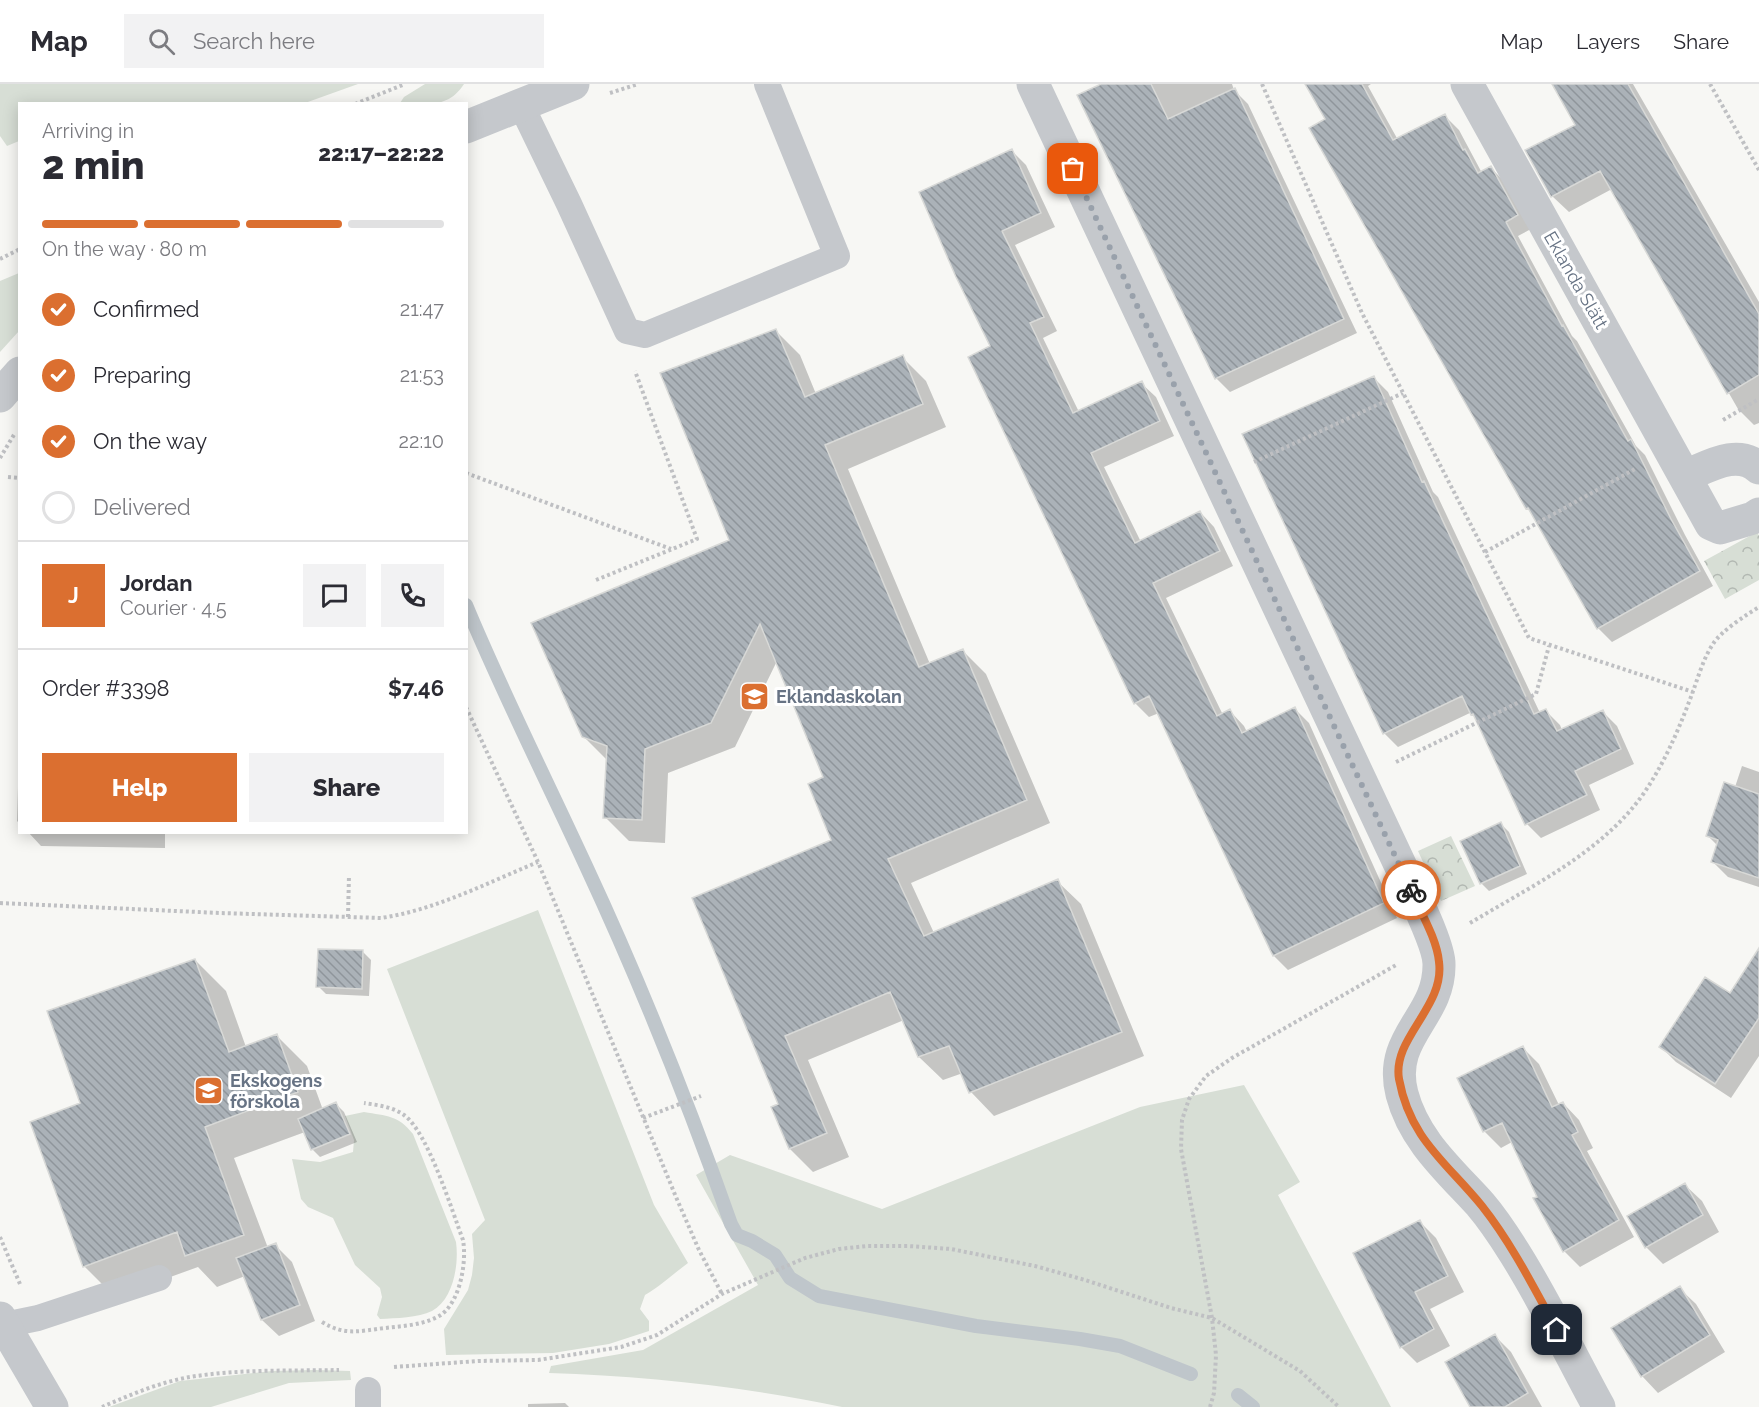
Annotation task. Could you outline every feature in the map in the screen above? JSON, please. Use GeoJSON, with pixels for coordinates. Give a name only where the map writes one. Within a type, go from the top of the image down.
{"type":"FeatureCollection","features":[{"type":"Feature","properties":{"kind":"street"},"geometry":{"type":"LineString","coordinates":[[468,126],[515,94],[573,84]]}},
{"type":"Feature","properties":{"kind":"street"},"geometry":{"type":"LineString","coordinates":[[1033,84],[1403,871],[1434,944],[1440,962],[1437,989],[1419,1023],[1405,1043],[1399,1062],[1398,1075],[1406,1108],[1414,1125],[1437,1158],[1482,1206],[1514,1252],[1599,1407]]}},
{"type":"Feature","properties":{"kind":"street","name":"Eklanda Slätt"},"geometry":{"type":"LineString","coordinates":[[1467,84],[1711,524],[1720,528],[1746,521],[1759,514]]}},
{"type":"Feature","properties":{"kind":"street"},"geometry":{"type":"LineString","coordinates":[[0,396],[18,375]]}},
{"type":"Feature","properties":{"kind":"street"},"geometry":{"type":"LineString","coordinates":[[1678,463],[1734,458],[1752,461],[1759,468]]}},
{"type":"Feature","properties":{"kind":"street"},"geometry":{"type":"LineString","coordinates":[[2,1321],[52,1407]]}},
{"type":"Feature","properties":{"kind":"lane"},"geometry":{"type":"LineString","coordinates":[[515,94],[569,204],[609,296],[627,331],[645,335],[837,256],[767,84]]}},
{"type":"Feature","properties":{"kind":"lane"},"geometry":{"type":"LineString","coordinates":[[2,1321],[38,1318],[159,1278]]}},
{"type":"Feature","properties":{"kind":"path"},"geometry":{"type":"LineString","coordinates":[[360,102],[405,84]]}},
{"type":"Feature","properties":{"kind":"path"},"geometry":{"type":"LineString","coordinates":[[1262,84],[1362,313],[1529,638],[1693,692]]}},
{"type":"Feature","properties":{"kind":"path"},"geometry":{"type":"LineString","coordinates":[[1710,84],[1759,170]]}},
{"type":"Feature","properties":{"kind":"path"},"geometry":{"type":"LineString","coordinates":[[373,97],[375,102]]}},
{"type":"Feature","properties":{"kind":"path"},"geometry":{"type":"LineString","coordinates":[[0,259],[18,250]]}},
{"type":"Feature","properties":{"kind":"path"},"geometry":{"type":"LineString","coordinates":[[596,580],[697,539],[632,361],[645,335]]}},
{"type":"Feature","properties":{"kind":"path"},"geometry":{"type":"LineString","coordinates":[[1219,478],[1403,393]]}},
{"type":"Feature","properties":{"kind":"path"},"geometry":{"type":"LineString","coordinates":[[0,458],[18,430]]}},
{"type":"Feature","properties":{"kind":"path"},"geometry":{"type":"LineString","coordinates":[[1485,552],[1678,463]]}},
{"type":"Feature","properties":{"kind":"path"},"geometry":{"type":"LineString","coordinates":[[468,474],[672,549]]}},
{"type":"Feature","properties":{"kind":"path"},"geometry":{"type":"LineString","coordinates":[[8,477],[18,478]]}},
{"type":"Feature","properties":{"kind":"path"},"geometry":{"type":"LineString","coordinates":[[1360,780],[1536,694],[1549,646]]}},
{"type":"Feature","properties":{"kind":"path"},"geometry":{"type":"LineString","coordinates":[[468,711],[538,862],[642,1118],[694,1239],[722,1294]]}},
{"type":"Feature","properties":{"kind":"path"},"geometry":{"type":"LineString","coordinates":[[0,903],[381,918],[420,909],[538,862]]}},
{"type":"Feature","properties":{"kind":"path"},"geometry":{"type":"LineString","coordinates":[[348,916],[349,875]]}},
{"type":"Feature","properties":{"kind":"path"},"geometry":{"type":"LineString","coordinates":[[642,1118],[701,1096]]}},
{"type":"Feature","properties":{"kind":"path"},"geometry":{"type":"LineString","coordinates":[[322,1322],[336,1330],[350,1332],[427,1322],[442,1315],[451,1303],[465,1265],[466,1252],[463,1240],[420,1133],[405,1116],[380,1105],[364,1103]]}},
{"type":"Feature","properties":{"kind":"path"},"geometry":{"type":"LineString","coordinates":[[390,1367],[478,1361],[538,1360],[621,1347],[657,1335],[722,1294],[804,1258],[867,1246],[908,1246],[951,1249],[997,1257],[1085,1280],[1171,1308],[1212,1318],[1300,1371],[1339,1407]]}},
{"type":"Feature","properties":{"kind":"path"},"geometry":{"type":"LineString","coordinates":[[102,1407],[145,1390],[188,1378],[217,1374],[346,1369]]}},
{"type":"Feature","properties":{"kind":"green space"},"geometry":{"type":"Polygon","coordinates":[[[0,84],[358,84],[308,102],[18,102],[18,141],[7,146],[0,136],[0,84]]]}},
{"type":"Feature","properties":{"kind":"green space"},"geometry":{"type":"Polygon","coordinates":[[[425,84],[464,84],[451,98],[440,102],[401,102],[404,97],[425,84]]]}},
{"type":"Feature","properties":{"kind":"green space"},"geometry":{"type":"Polygon","coordinates":[[[18,273],[18,332],[0,352],[0,281],[18,273]]]}},
{"type":"Feature","properties":{"kind":"green space"},"geometry":{"type":"Polygon","coordinates":[[[1757,532],[1759,536],[1759,580],[1725,599],[1704,561],[1757,532]]]}},
{"type":"Feature","properties":{"kind":"green space"},"geometry":{"type":"Polygon","coordinates":[[[1451,836],[1475,886],[1441,901],[1418,851],[1451,836]]]}},
{"type":"Feature","properties":{"kind":"green space"},"geometry":{"type":"Polygon","coordinates":[[[538,910],[654,1205],[688,1263],[645,1295],[640,1309],[649,1321],[649,1331],[609,1344],[553,1353],[446,1355],[444,1329],[468,1290],[474,1258],[472,1234],[485,1220],[387,969],[538,910]]]}},
{"type":"Feature","properties":{"kind":"green space"},"geometry":{"type":"Polygon","coordinates":[[[1244,1085],[1300,1182],[1278,1195],[1391,1407],[842,1407],[696,1384],[549,1373],[551,1366],[643,1350],[758,1285],[696,1175],[730,1155],[882,1209],[1140,1107],[1244,1085]]]}},
{"type":"Feature","properties":{"kind":"green space"},"geometry":{"type":"Polygon","coordinates":[[[364,1112],[397,1120],[413,1134],[456,1242],[456,1270],[450,1289],[439,1305],[432,1311],[420,1315],[380,1319],[377,1315],[382,1297],[380,1288],[355,1265],[333,1218],[308,1207],[301,1199],[292,1159],[320,1162],[353,1152],[354,1140],[345,1116],[364,1112]]]}},
{"type":"Feature","properties":{"kind":"green space"},"geometry":{"type":"Polygon","coordinates":[[[272,1371],[350,1371],[351,1380],[289,1383],[211,1407],[109,1407],[180,1381],[272,1371]]]}},
{"type":"Feature","properties":{"kind":"building"},"geometry":{"type":"Polygon","coordinates":[[[1101,84],[1151,84],[1168,119],[1235,88],[1344,319],[1215,379],[1077,95],[1101,84]]]}},
{"type":"Feature","properties":{"kind":"building"},"geometry":{"type":"Polygon","coordinates":[[[1305,84],[1362,84],[1393,140],[1445,114],[1463,150],[1465,149],[1478,173],[1491,166],[1518,215],[1506,222],[1628,441],[1631,439],[1700,571],[1597,629],[1309,128],[1325,119],[1305,84]]]}},
{"type":"Feature","properties":{"kind":"building"},"geometry":{"type":"Polygon","coordinates":[[[1552,84],[1628,84],[1759,314],[1759,375],[1727,394],[1600,171],[1551,197],[1525,150],[1575,125],[1552,84]]]}},
{"type":"Feature","properties":{"kind":"building"},"geometry":{"type":"Polygon","coordinates":[[[1012,149],[1041,213],[1002,231],[1044,317],[1030,323],[1073,413],[1142,381],[1160,421],[1091,453],[1135,543],[1200,511],[1220,551],[1153,583],[1217,716],[1230,709],[1242,733],[1295,707],[1384,903],[1273,956],[1149,696],[1134,704],[968,357],[990,346],[956,277],[919,192],[1012,149]]]}},
{"type":"Feature","properties":{"kind":"building"},"geometry":{"type":"Polygon","coordinates":[[[776,329],[805,397],[903,355],[923,404],[825,445],[919,667],[963,649],[1027,800],[888,859],[924,936],[1058,879],[1122,1032],[969,1093],[949,1046],[918,1057],[890,992],[785,1036],[827,1133],[789,1149],[771,1107],[778,1104],[692,898],[831,840],[808,784],[823,777],[760,624],[711,723],[645,749],[642,820],[603,818],[607,746],[582,737],[531,623],[729,540],[660,373],[776,329]]]}},
{"type":"Feature","properties":{"kind":"building"},"geometry":{"type":"Polygon","coordinates":[[[1374,376],[1422,482],[1424,481],[1534,714],[1546,709],[1557,731],[1603,710],[1621,749],[1575,771],[1587,795],[1525,825],[1473,714],[1471,715],[1462,696],[1383,734],[1242,434],[1374,376]]]}},
{"type":"Feature","properties":{"kind":"building"},"geometry":{"type":"Polygon","coordinates":[[[1724,782],[1759,794],[1759,878],[1711,862],[1718,840],[1706,836],[1724,782]]]}},
{"type":"Feature","properties":{"kind":"building"},"geometry":{"type":"Polygon","coordinates":[[[1501,822],[1520,866],[1480,884],[1460,841],[1501,822]]]}},
{"type":"Feature","properties":{"kind":"building"},"geometry":{"type":"Polygon","coordinates":[[[1759,948],[1759,1018],[1715,1084],[1659,1047],[1705,977],[1730,993],[1759,948]]]}},
{"type":"Feature","properties":{"kind":"building"},"geometry":{"type":"Polygon","coordinates":[[[318,949],[363,950],[362,989],[316,987],[318,949]]]}},
{"type":"Feature","properties":{"kind":"building"},"geometry":{"type":"Polygon","coordinates":[[[195,959],[229,1052],[277,1034],[298,1092],[205,1127],[244,1235],[185,1256],[177,1232],[83,1267],[30,1122],[80,1103],[47,1011],[195,959]]]}},
{"type":"Feature","properties":{"kind":"building"},"geometry":{"type":"Polygon","coordinates":[[[1523,1046],[1552,1107],[1563,1102],[1578,1132],[1572,1135],[1619,1220],[1563,1252],[1533,1198],[1537,1197],[1502,1123],[1483,1132],[1457,1078],[1523,1046]]]}},
{"type":"Feature","properties":{"kind":"building"},"geometry":{"type":"Polygon","coordinates":[[[336,1102],[350,1134],[311,1150],[298,1119],[336,1102]]]}},
{"type":"Feature","properties":{"kind":"building"},"geometry":{"type":"Polygon","coordinates":[[[1685,1183],[1703,1215],[1645,1248],[1627,1216],[1685,1183]]]}},
{"type":"Feature","properties":{"kind":"building"},"geometry":{"type":"Polygon","coordinates":[[[1420,1220],[1448,1276],[1415,1292],[1434,1329],[1400,1348],[1353,1253],[1420,1220]]]}},
{"type":"Feature","properties":{"kind":"building"},"geometry":{"type":"Polygon","coordinates":[[[276,1243],[300,1305],[261,1320],[236,1258],[276,1243]]]}},
{"type":"Feature","properties":{"kind":"building"},"geometry":{"type":"Polygon","coordinates":[[[1680,1286],[1710,1335],[1641,1377],[1611,1328],[1680,1286]]]}},
{"type":"Feature","properties":{"kind":"building"},"geometry":{"type":"Polygon","coordinates":[[[1495,1334],[1528,1393],[1505,1407],[1470,1407],[1445,1362],[1495,1334]]]}},
{"type":"Feature","properties":{"kind":"waterway"},"geometry":{"type":"LineString","coordinates":[[468,610],[644,998],[737,1235],[775,1255],[790,1278],[819,1296],[976,1326],[1120,1346],[1191,1374]]}},
{"type":"Feature","properties":{"kind":"waterway"},"geometry":{"type":"LineString","coordinates":[[1238,1395],[1253,1407]]}},
{"type":"Feature","properties":{"kind":"way so far"},"geometry":{"type":"LineString","coordinates":[[1073,169],[1411,890]]}},
{"type":"Feature","properties":{"kind":"place","name":"Eklandaskolan"},"geometry":{"type":"Point","coordinates":[755,696]}},
{"type":"Feature","properties":{"kind":"place","name":"Ekskogens förskola"},"geometry":{"type":"Point","coordinates":[209,1090]}},
{"type":"Feature","properties":{"kind":"route"},"geometry":{"type":"LineString","coordinates":[[1411,890],[1440,962],[1437,989],[1419,1023],[1405,1043],[1399,1062],[1398,1075],[1406,1108],[1414,1125],[1437,1158],[1482,1206],[1514,1252],[1557,1330]]}}]}
